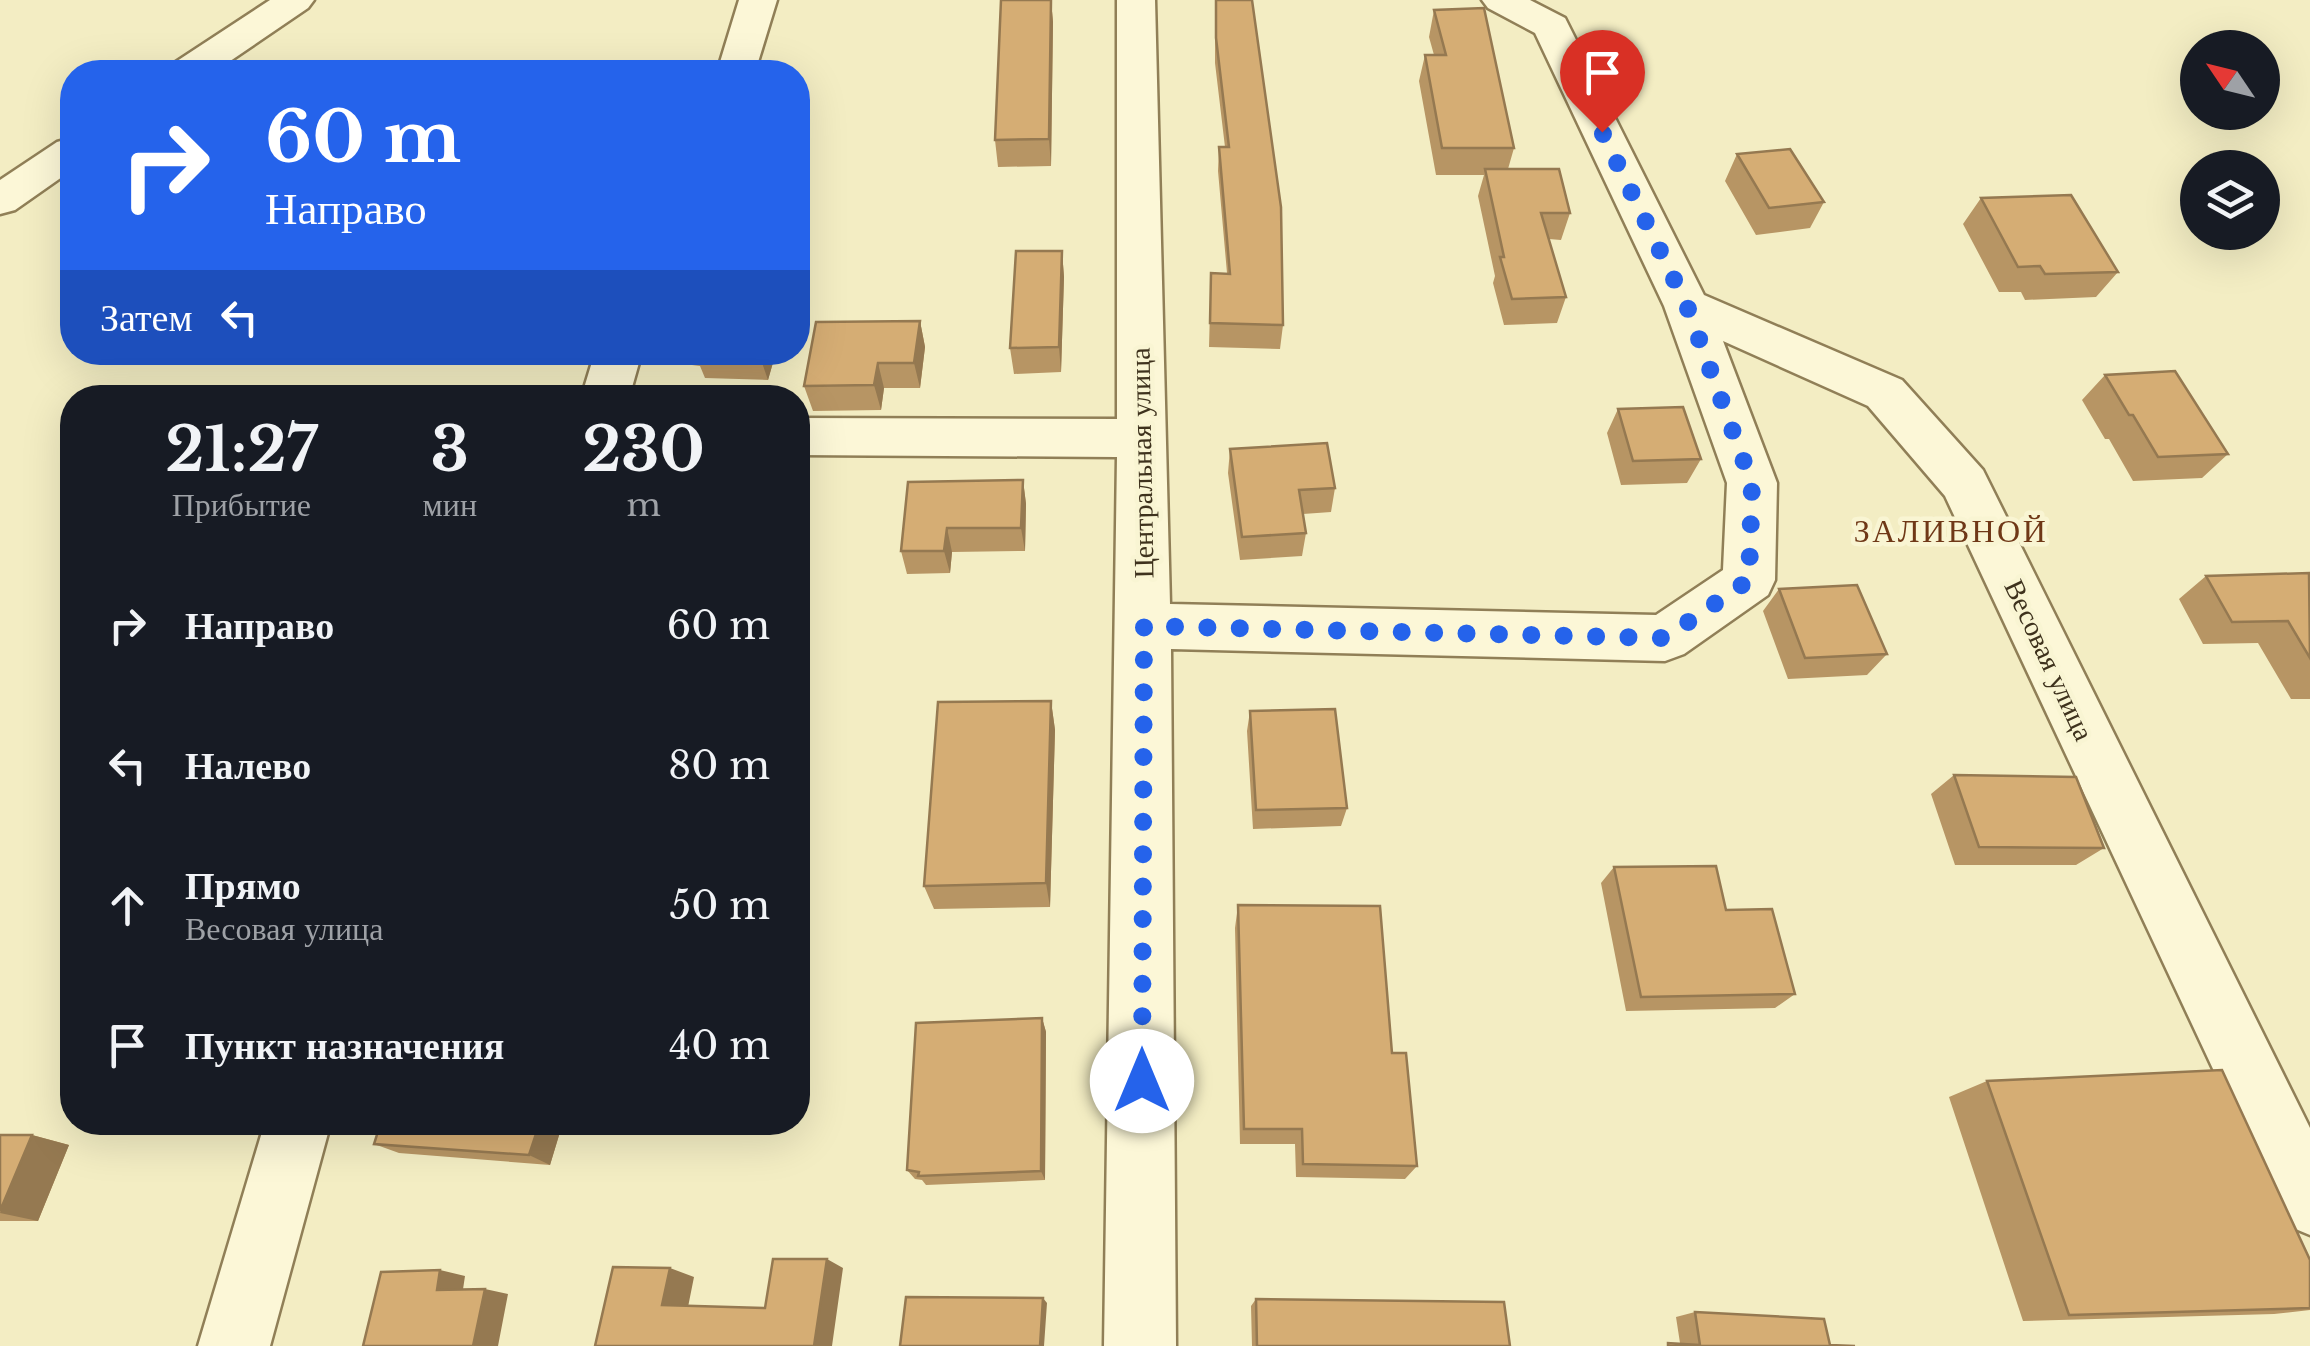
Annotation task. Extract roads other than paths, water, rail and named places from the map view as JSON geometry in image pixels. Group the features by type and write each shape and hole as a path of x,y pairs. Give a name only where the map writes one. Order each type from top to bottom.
{"street":[{"path":"206,60 296,0"},
{"path":"740,60 758,0"},
{"name":"Центральная улица","path":"1136,0 1144,626 1140,1346"},
{"path":"1144,626 1665,638 1749,580 1752,484 1687,306 1551,26 1501,0"},
{"path":"0,200 60,158"},
{"name":"Весовая улица","path":"1687,306 1885,393 1965,484 2310,1200"},
{"path":"810,436 1141,438"},
{"path":"234,1346 294,1135"}],"district":[{"name":"ЗАЛИВНОЙ","path":"1951,531"}]}
